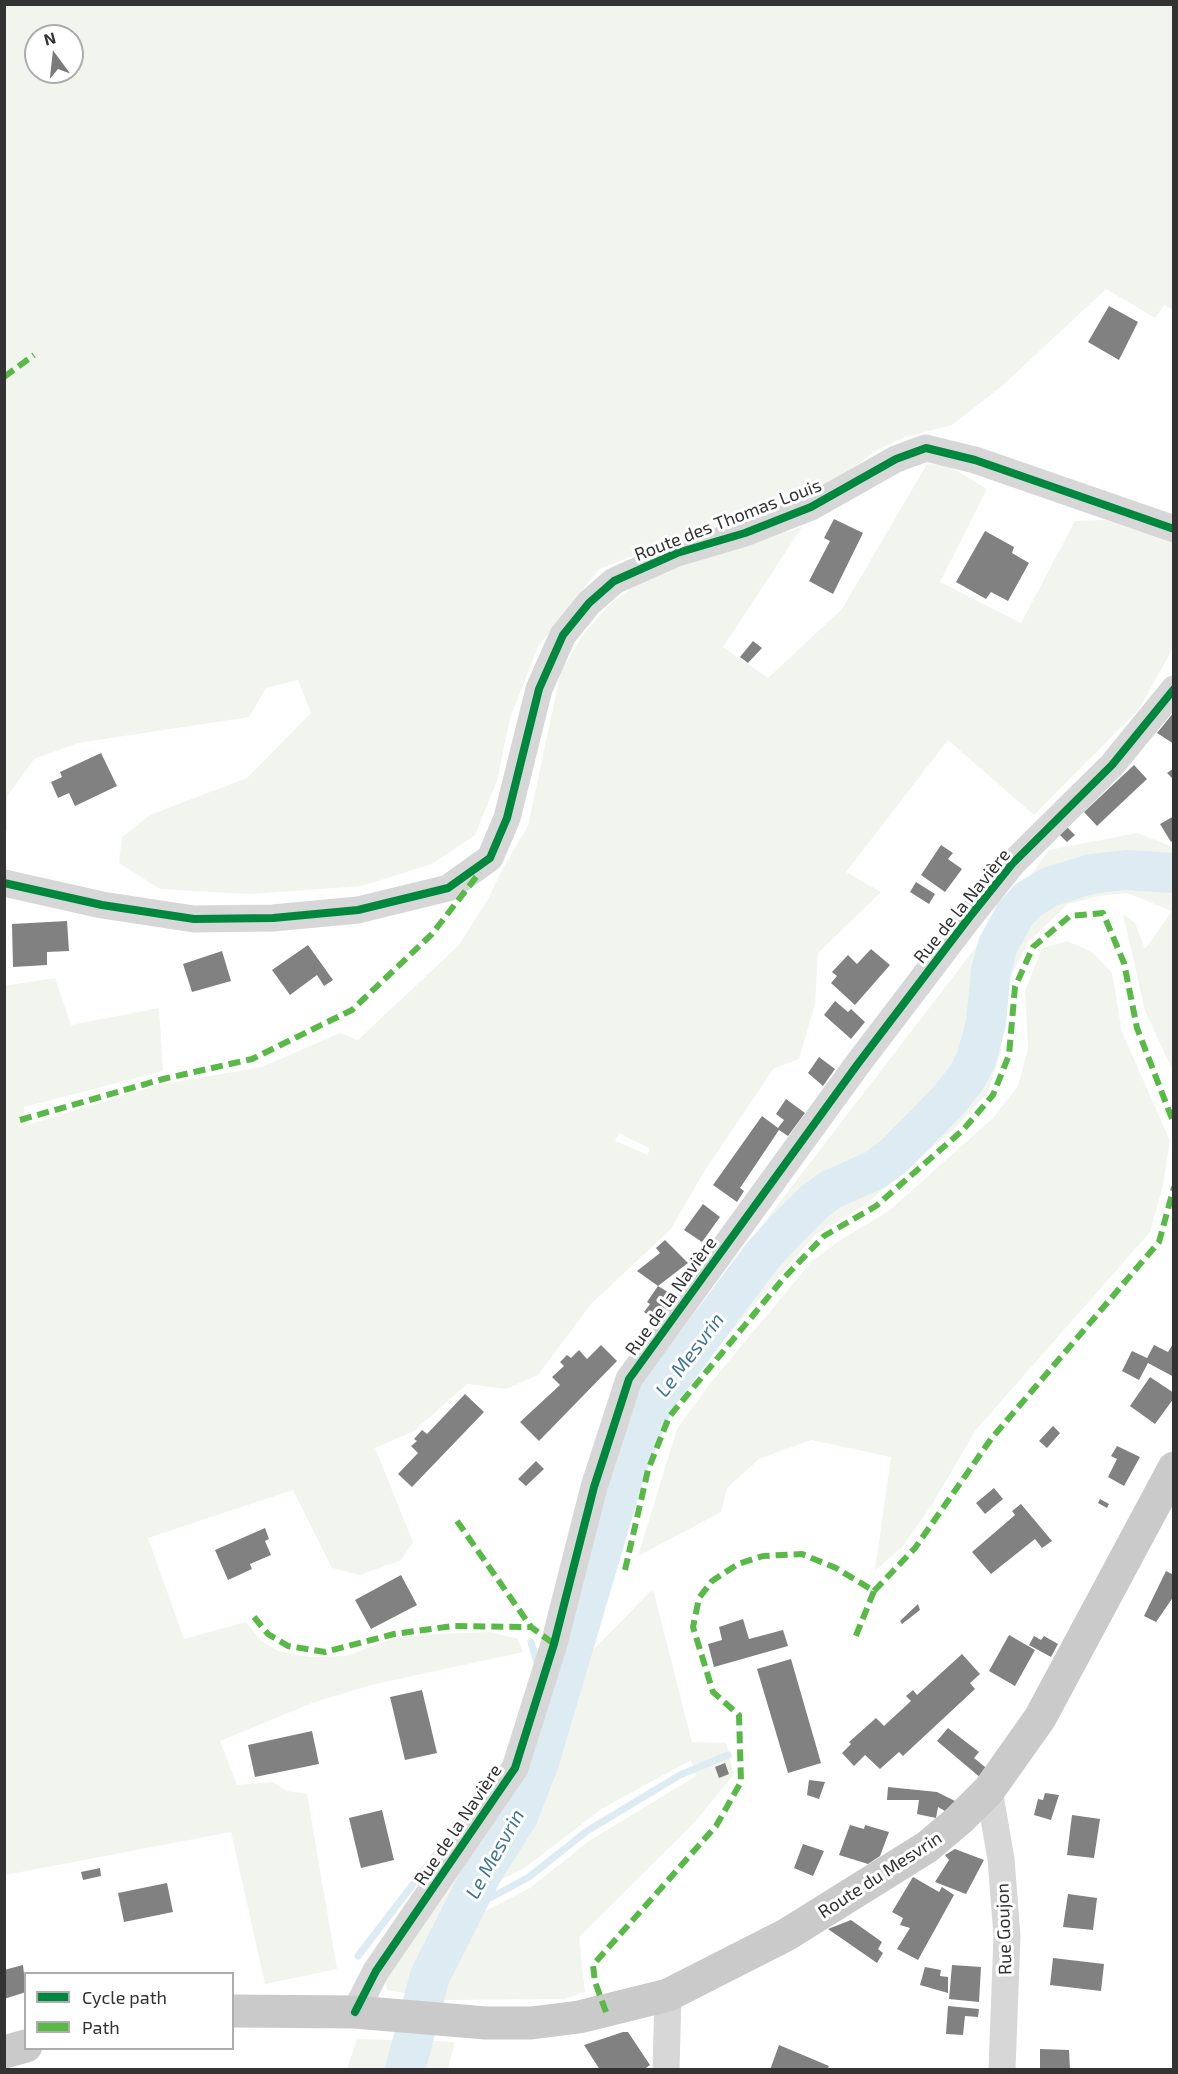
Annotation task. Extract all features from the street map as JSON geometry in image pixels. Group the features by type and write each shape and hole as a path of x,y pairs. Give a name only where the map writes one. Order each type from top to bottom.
{"main road":[{"name":"Route du Mesvrin","path":"234,2011 371,2013 531,2023 606,2012 668,1995 777,1940 884,1876 927,1847 989,1790 1040,1718 1173,1468"},
{"path":"4,2052 24,2047"}],"street":[{"name":"Route des Thomas Louis","path":"4,883 102,905 194,919 273,918 358,910 448,888 490,858 507,818 538,689 563,635 589,603 614,581 677,553 745,533 811,507 896,459 926,448 987,464 1173,529"},
{"name":"Rue de la Navière","path":"371,2013 376,1971 515,1768 554,1644 594,1487 629,1379 857,1065 1012,864 1112,765 1173,689"},
{"name":"Rue Goujon","path":"989,1790 1001,1859 1007,1936 1002,2070"},
{"path":"666,2070 668,1995"}],"shaded area":[{"path":"4,5 1173,5 1173,310 1164,305 1155,318 1106,289 1003,385 952,425 905,437 875,451 818,495 692,533 599,569 538,647 510,718 497,781 475,835 432,864 362,886 250,894 160,889 119,863 122,837 150,815 247,778 311,713 298,680 266,688 249,717 78,743 34,759 7,797 7,830 5,830"},
{"path":"927,464 947,465 987,489 940,582 1021,623 1075,521 1105,520 1173,543 1173,648 1139,709 1034,815 948,740 846,872 881,892 818,953 815,1004 799,1059 774,1068 702,1175 671,1229 591,1304 538,1375 506,1389 467,1384 414,1431 375,1448 413,1542 401,1560 360,1575 332,1568 293,1490 148,1538 184,1639 246,1622 261,1641 278,1651 309,1657 346,1656 394,1638 435,1634 490,1632 518,1639 523,1652 371,1685 312,1703 220,1741 237,1785 273,1782 286,1791 307,1794 337,1969 265,1984 231,1832 5,1875 4,986 55,978 71,1025 159,1008 163,1071 24,1107 24,1126 158,1085 262,1067 340,1033 358,1040 459,945 488,899 528,826 561,671 585,632 614,600 659,570 802,527 723,647 768,678 842,609","holes":["619,1133 649,1148 648,1155 615,1141"]},
{"path":"1137,833 1173,847 1173,857 1086,863 1027,880 1049,850"},
{"path":"1133,880 1173,885 1173,1071 1145,1011 1123,914 1135,923 1145,949 1172,911 1127,893 1099,896 1068,904 1028,942 1008,982 1001,1052 988,1092 957,1126 866,1204 815,1235 676,1395 678,1382 765,1269 831,1199 869,1184 895,1163 959,1097 978,1068 994,1016 1001,964 1037,905 1063,891"},
{"path":"1067,941 1092,952 1112,973 1122,1032 1170,1141 1163,1185 1150,1232 975,1431 933,1503 903,1546 875,1571 891,1457 811,1440 759,1459 727,1488 721,1512 638,1556 677,1429 708,1386 812,1261 839,1241 890,1210 993,1118 1018,1086 1028,1048 1025,991 1042,948"},
{"path":"980,942 981,965 972,1031 960,1071 911,1127 879,1158 855,1169 814,1194 742,1269 742,1251"},
{"path":"653,1589 692,1742 726,1743 734,1774 695,1822 579,1937 585,1992 564,1999 444,2000 437,1981 470,1919 530,1888 589,1841 696,1776 691,1760 603,1808 523,1869 481,1889 528,1838 559,1755 576,1682 593,1650"},
{"path":"516,1794 416,1976 410,1994 387,1990 384,1976"},
{"path":"357,2039 455,2042 448,2069 347,2069"}],"building":[{"path":"1109,306 1138,322 1119,360 1088,342"},
{"path":"834,519 863,533 833,594 809,581 830,541 824,538"},
{"path":"985,531 1014,547 1012,553 1029,563 1008,601 991,592 986,599 956,582"},
{"path":"753,641 762,648 748,663 740,657"},
{"path":"1174,712 1174,744 1157,733"},
{"path":"101,753 117,786 75,806 69,793 58,798 51,782 62,777 60,772"},
{"path":"1134,765 1147,779 1097,826 1084,812"},
{"path":"1174,768 1174,780 1167,773"},
{"path":"1174,816 1174,840 1171,842 1160,824"},
{"path":"1066,826 1075,835 1067,842 1058,833"},
{"path":"941,845 953,853 948,859 962,869 945,892 921,875"},
{"path":"916,882 935,894 929,904 910,892"},
{"path":"67,921 69,951 47,952 47,965 13,967 12,924"},
{"path":"308,945 333,980 324,986 317,975 290,995 272,970"},
{"path":"871,949 890,965 855,1005 831,983 837,976 832,972 848,955 857,964"},
{"path":"222,951 231,981 192,992 183,964"},
{"path":"835,1001 848,1012 851,1009 865,1022 851,1039 824,1015"},
{"path":"819,1057 835,1069 823,1086 808,1073"},
{"path":"786,1099 805,1113 788,1136 779,1130 740,1188 744,1191 737,1202 713,1185 762,1116 778,1128 784,1120 776,1114"},
{"path":"703,1204 720,1217 702,1242 684,1230"},
{"path":"665,1240 688,1263 658,1286 637,1271 660,1253 656,1248"},
{"path":"658,1286 676,1297 658,1322 644,1312 650,1304 647,1302"},
{"path":"1174,1342 1174,1377 1148,1363 1139,1380 1122,1371 1132,1351 1147,1358 1154,1345 1168,1352"},
{"path":"601,1345 617,1361 539,1441 520,1422 560,1385 552,1377 564,1366 560,1362 567,1355 571,1358 579,1350 587,1359"},
{"path":"1150,1377 1174,1393 1174,1398 1155,1424 1130,1406"},
{"path":"465,1394 484,1412 412,1487 398,1474 418,1453 411,1446 417,1441 414,1439 422,1430 427,1434"},
{"path":"1053,1426 1060,1433 1047,1448 1039,1441"},
{"path":"1117,1446 1140,1457 1124,1486 1108,1477 1117,1459 1111,1456"},
{"path":"536,1461 544,1469 526,1486 518,1479"},
{"path":"994,1488 1003,1499 985,1514 976,1503"},
{"path":"1100,1499 1109,1504 1107,1508 1098,1503"},
{"path":"1021,1504 1052,1541 1042,1548 1035,1539 991,1574 972,1552 1015,1515 1012,1511"},
{"path":"265,1528 269,1539 265,1541 271,1555 250,1564 252,1569 228,1580 215,1550"},
{"path":"1166,1571 1174,1575 1174,1596 1156,1622 1144,1616"},
{"path":"401,1575 417,1605 371,1629 355,1600"},
{"path":"918,1604 920,1610 902,1624 900,1621"},
{"path":"743,1619 749,1639 783,1630 788,1646 714,1667 708,1644 722,1640 719,1627"},
{"path":"1009,1635 1035,1650 1015,1686 989,1671"},
{"path":"1034,1636 1041,1640 1044,1636 1058,1644 1051,1657 1029,1645"},
{"path":"962,1654 980,1674 970,1683 975,1689 903,1756 899,1752 880,1769 865,1755 854,1766 842,1753 851,1744 849,1742 876,1718 884,1726 911,1701 906,1696 913,1690 917,1695"},
{"path":"791,1659 821,1763 788,1773 757,1669"},
{"path":"422,1690 437,1753 405,1760 390,1697"},
{"path":"948,1728 979,1752 974,1758 990,1771 982,1779 937,1741"},
{"path":"312,1731 319,1764 255,1777 248,1745"},
{"path":"725,1763 729,1774 719,1778 715,1767"},
{"path":"809,1780 825,1782 819,1799 807,1795"},
{"path":"888,1787 937,1792 957,1802 945,1811 938,1807 936,1818 917,1814 919,1800 887,1800"},
{"path":"1045,1793 1059,1795 1051,1820 1034,1815 1038,1799 1043,1800"},
{"path":"382,1810 394,1860 361,1868 349,1818"},
{"path":"1072,1815 1100,1819 1094,1858 1067,1855"},
{"path":"850,1825 864,1829 865,1825 889,1832 880,1856 868,1864 839,1855"},
{"path":"803,1844 824,1851 813,1876 794,1868"},
{"path":"955,1849 984,1860 966,1894 935,1882 949,1860 945,1855"},
{"path":"100,1868 101,1876 83,1880 81,1872"},
{"path":"913,1877 939,1892 942,1887 954,1895 918,1960 897,1949 910,1928 900,1925 903,1918 892,1912"},
{"path":"167,1883 173,1912 124,1922 118,1893"},
{"path":"1068,1894 1097,1898 1093,1930 1063,1927"},
{"path":"851,1920 882,1942 878,1949 883,1953 877,1963 828,1929"},
{"path":"1053,1958 1104,1964 1101,1991 1050,1985"},
{"path":"23,1965 24,1993 4,1999 4,1970"},
{"path":"952,1965 981,1967 979,2002 949,1999"},
{"path":"925,1967 941,1970 940,1976 948,1977 948,1993 920,1985"},
{"path":"948,2006 979,2009 978,2017 965,2016 963,2035 946,2034"},
{"path":"628,2032 650,2065 643,2070 600,2070 584,2045"},
{"path":"779,2045 829,2066 827,2070 770,2070"},
{"path":"1040,2049 1069,2050 1070,2070 1040,2070"}],"waterway":[{"name":"Le Mesvrin","path":"405,2070 430,1976 482,1873 518,1816 539,1762 627,1465 657,1396 762,1256 785,1231 814,1202 830,1190 875,1170 894,1156 948,1101 967,1077 976,1060 986,1023 991,971 998,945 1015,914 1028,900 1049,887 1091,874 1126,870 1174,873"},
{"path":"531,1642 537,1663"},
{"path":"462,1913 529,1877 587,1831 680,1775 728,1755"},
{"path":"358,1956 473,1806"}],"marked path":[{"path":"4,377 34,355"},
{"path":"20,1120 163,1079 252,1059 352,1010 432,934 480,872"},
{"path":"625,1570 648,1470 669,1417 783,1279 824,1236 876,1206 963,1130 993,1095 1009,1055 1015,987 1033,947 1070,916 1103,913 1124,963 1137,1028 1174,1124"},
{"path":"874,1591 915,1548 991,1439 1159,1242 1174,1187"},
{"path":"457,1521 531,1627 554,1644"},
{"path":"606,2012 595,1982 593,1965 716,1826 741,1782 739,1715 713,1692 693,1627 699,1598 712,1581 738,1564 763,1556 802,1554 836,1568 874,1591 855,1638"},
{"path":"254,1617 268,1634 288,1646 325,1652 394,1634 453,1626 531,1627"}],"cycle path":[{"path":"4,883 102,905 194,919 273,918 358,910 448,888 490,858 507,818 539,689 563,635 589,603 614,581 677,553 745,533 811,507 896,459 926,448 975,460 1174,529"},
{"path":"355,2012 376,1971 515,1768 554,1644 594,1487 629,1379 857,1065 968,919 1012,864 1112,765 1174,689"}]}
